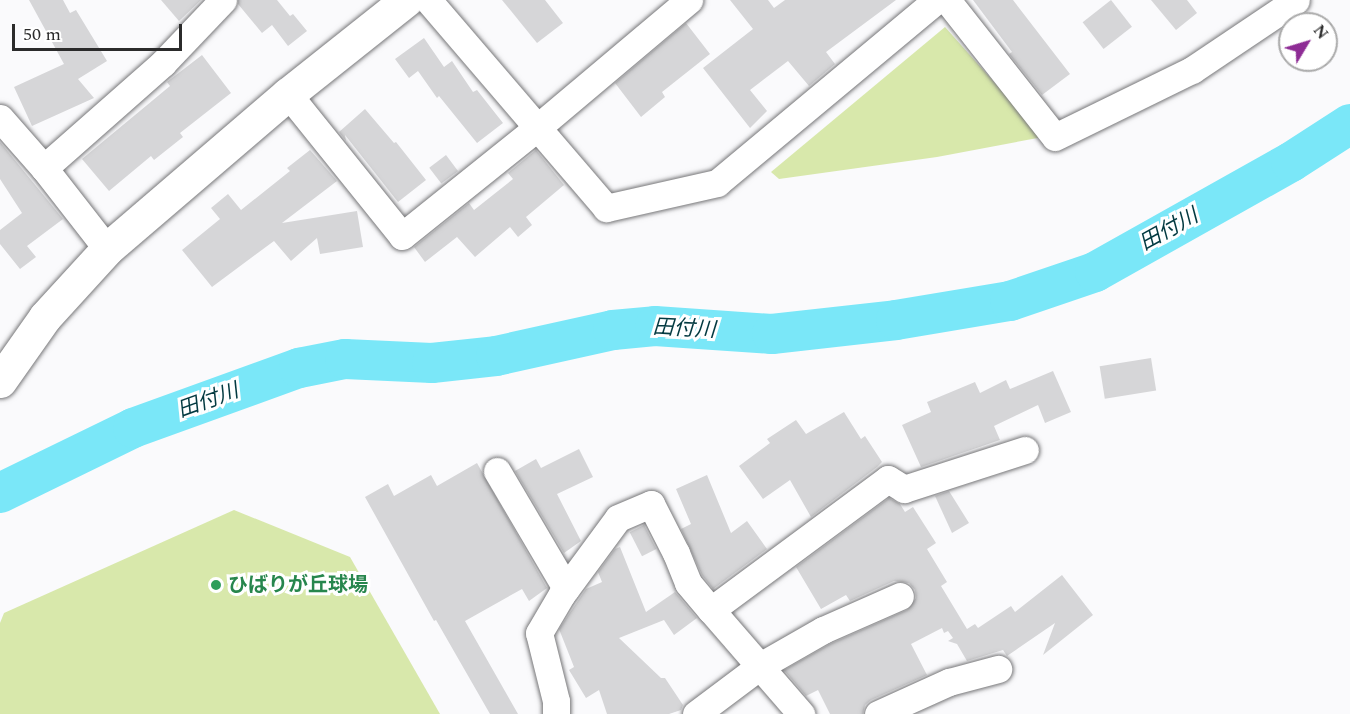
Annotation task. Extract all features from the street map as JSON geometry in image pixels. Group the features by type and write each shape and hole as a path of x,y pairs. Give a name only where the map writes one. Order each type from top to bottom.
{"street":[{"path":"44,168 163,63 223,0"},
{"path":"0,381 45,317 107,249 288,94 406,0"},
{"path":"428,0 606,208 717,183 937,0"},
{"path":"288,94 402,236 537,128 689,0"},
{"path":"947,0 1055,136 1192,70 1296,0"},
{"path":"2,123 44,168 107,249"},
{"path":"711,610 888,479 904,489 1025,450"},
{"path":"497,471 566,588"},
{"path":"556,714 556,701 538,633 566,588 618,518 651,504 676,553 688,583 801,714"},
{"path":"696,714 760,666 823,630 900,596"},
{"path":"878,714 949,682 998,669"}],"green space":[{"path":"945,27 1043,137 937,157 779,179 771,172"},
{"name":"ひばりが丘球場","path":"234,510 350,557 440,714 0,714 0,623 4,613"}],"building":[{"path":"29,0 63,0 70,13 76,10 107,61 78,79 94,98 32,126 14,87 64,64"},
{"path":"161,0 201,0 179,21"},
{"path":"238,0 277,0 307,31 288,46 272,25 262,33 238,4"},
{"path":"502,0 545,0 563,23 537,43"},
{"path":"730,0 768,0 774,8 785,0 896,0 826,52 835,64 809,86 788,61 750,90 767,111 750,128 703,68 753,29"},
{"path":"973,0 1013,0 1070,74 1042,95 1009,54 1012,52"},
{"path":"1111,0 1132,27 1104,49 1083,22"},
{"path":"1151,0 1187,0 1197,13 1176,30"},
{"path":"686,23 710,54 662,92 665,97 641,117 615,83"},
{"path":"424,38 444,67 452,61 473,92 477,90 503,123 477,143 439,96 437,98 418,71 409,78 395,59"},
{"path":"202,55 231,93 180,133 183,137 154,160 151,156 109,191 82,159 170,86 167,82"},
{"path":"365,109 394,143 396,142 426,180 398,202 345,135 346,141 339,132"},
{"path":"0,142 63,219 27,246 36,257 20,269 0,244 0,230 22,213 0,179"},
{"path":"310,150 337,181 282,223 357,211 363,247 320,254 317,238 291,261 274,241 212,287 182,250 220,219 211,208 228,194 241,210 290,171 287,168"},
{"path":"536,150 564,185 526,217 532,225 518,237 510,227 475,257 457,237 425,262 414,247 469,203 474,210 513,179 508,173"},
{"path":"446,155 458,171 441,184 429,168"},
{"path":"1151,358 1156,391 1105,399 1100,366"},
{"path":"1053,371 1071,412 1045,423 1038,405 994,426 1000,440 921,467 902,425 931,412 927,402 975,382 980,393 1006,380 1010,389"},
{"path":"844,412 861,439 865,436 882,462 811,517 790,480 763,499 739,466 770,443 767,439 796,420 806,434"},
{"path":"579,449 593,477 557,494 581,541 564,553 515,471 536,459 541,468"},
{"path":"477,463 547,588 529,601 522,589 465,621 518,714 490,714 436,620 434,621 365,497 388,484 394,496 431,475 437,486"},
{"path":"707,475 731,533 747,521 767,549 713,589 702,575 681,529 691,524 676,489"},
{"path":"949,491 969,523 952,533 935,496"},
{"path":"889,498 900,504 905,512 913,507 936,543 927,549 947,582 941,586 967,629 975,624 978,628 1011,606 1015,612 1062,575 1093,615 1043,655 1055,623 1007,656 1003,650 967,661 957,644 948,641 953,638 948,631 944,633 942,628 911,644 927,675 871,700 865,705 863,714 830,714 818,690 806,696 784,670 830,644 907,610 916,598 915,590 909,583 894,581 850,601 846,595 821,609 796,567"},
{"path":"644,525 656,549 642,556 630,532"},
{"path":"620,547 646,612 675,592 697,618 674,635 664,620 619,638 661,678 665,678 683,705 681,710 669,714 607,714 599,690 586,698 569,670 574,667 559,629 586,589 602,582 598,572 615,549"}],"waterway":[{"name":"田付川","path":"0,493 133,428 299,368 345,359 432,363 496,356 613,330 655,326 772,334 896,320 1010,301 1095,272 1291,162 1350,124"}],"place":[{"name":"ひばりが丘球場","path":"216,585"}]}
